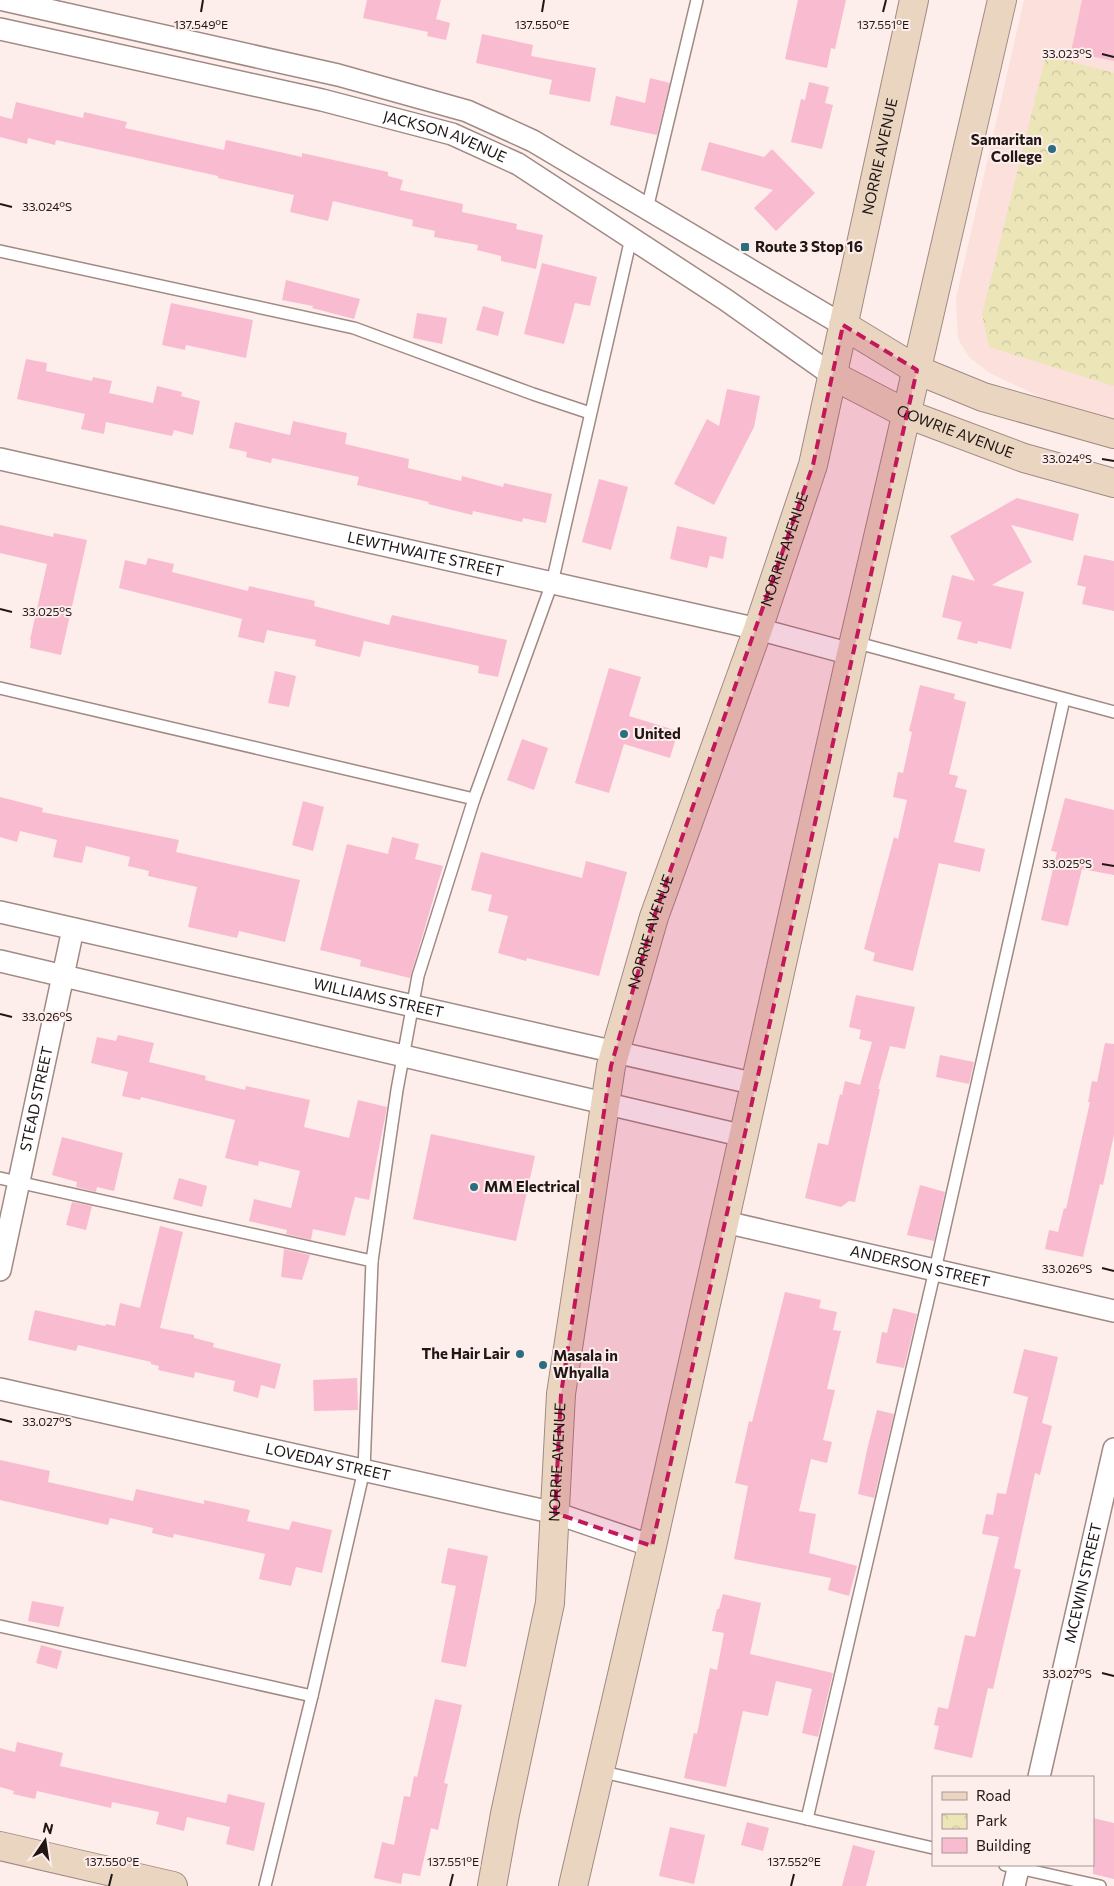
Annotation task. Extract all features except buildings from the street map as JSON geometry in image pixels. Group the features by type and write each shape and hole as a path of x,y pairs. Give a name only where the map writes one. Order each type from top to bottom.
{"main road":[{"name":"NORRIE AVENUE","path":"492,1886 505,1814 550,1603 561,1394 605,1102 615,1051 654,917 758,629 813,465 914,0"},
{"path":"573,1886 652,1546 852,648 1002,0"},
{"path":"843,325 917,370 982,397 1114,434"},
{"name":"GOWRIE AVENUE","path":"832,375 906,414 1024,458 1114,482"},
{"path":"0,1846 173,1886"}],"street":[{"name":"JACKSON AVENUE","path":"4,0 338,75 467,111 533,141 843,325"},
{"name":"JACKSON AVENUE","path":"0,29 322,100 452,134 518,164 726,300 832,375"},
{"name":"LEWTHWAITE STREET","path":"0,459 758,629 852,648"},
{"name":"WILLIAMS STREET","path":"0,912 756,1084"},
{"name":"STEAD STREET","path":"0,1270 10,1180 64,976 73,929"},
{"path":"0,961 744,1136"},
{"name":"ANDERSON STREET","path":"725,1222 1114,1311"},
{"name":"LOVEDAY STREET","path":"0,1389 555,1513 652,1546"},
{"name":"MCEWIN STREET","path":"1039,1776 1114,1449"}],"lane":[{"path":"647,209 697,0"},
{"path":"265,1886 312,1696 364,1470 372,1261 418,976 474,799 552,583 631,238"},
{"path":"0,251 354,328 532,394 590,413"},
{"path":"852,648 1064,698 1114,712"},
{"path":"0,688 474,799"},
{"path":"807,1819 936,1270 1064,698"},
{"path":"10,1180 372,1261"},
{"path":"0,1626 312,1696"},
{"path":"600,1771 932,1848"},
{"path":"1014,1871 1100,1886"}],"highlighted area":[{"path":"843,325 917,370 652,1546 555,1513 561,1394 611,1066 654,917 813,465"}],"shaded area":[{"name":"Samaritan College","path":"1024,0 1114,0 1114,421 1076,411 1044,399 988,372 969,357 958,339 956,298"}],"green space":[{"name":"Samaritan College","path":"1046,55 1114,73 1114,386 989,347 982,315"}],"place":[{"name":"Samaritan College","path":"1052,149"},
{"name":"Route 3 Stop 16","path":"745,247"},
{"name":"United","path":"624,734"},
{"name":"MM Electrical","path":"474,1187"},
{"name":"The Hair Lair","path":"520,1354"},
{"name":"Masala in Whyalla","path":"543,1365"}]}
